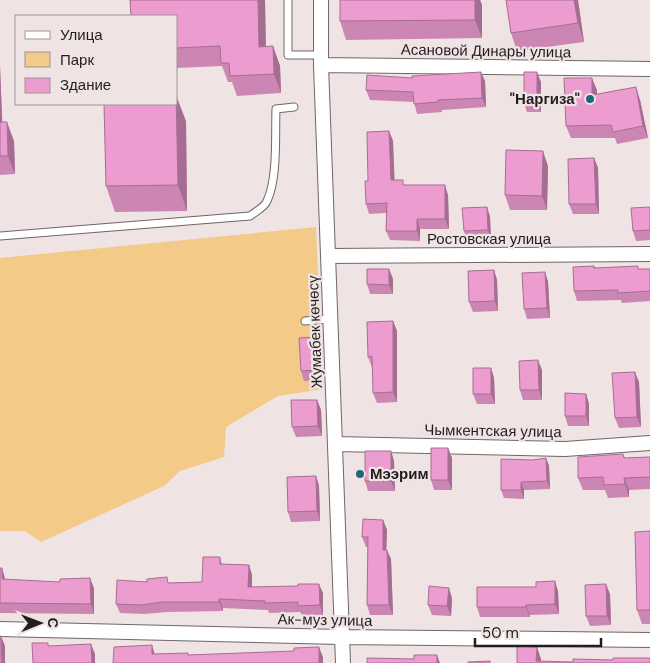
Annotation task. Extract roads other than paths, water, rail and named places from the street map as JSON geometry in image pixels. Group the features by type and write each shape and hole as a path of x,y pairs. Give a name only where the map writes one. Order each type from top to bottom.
{"street":[{"name":"Жумабек көчөсү","path":"321,0 321,60 343,663"},
{"name":"Асановой Динары улица","path":"321,60 650,69"},
{"name":"Ростовская улица","path":"328,256 650,254"},
{"name":"Чымкентская улица","path":"335,444 565,449 650,443"},
{"name":"Ак-муз улица","path":"0,629 342,637 650,640"}],"lane":[{"path":"288,0 288,55 321,60"},
{"path":"0,236 250,216 267,203 274,167 276,109 294,107"},
{"path":"305,321 330,319"}],"place":[{"name":"\"Наргиза\"","path":"590,99"},
{"name":"Мээрим","path":"360,474"}]}
